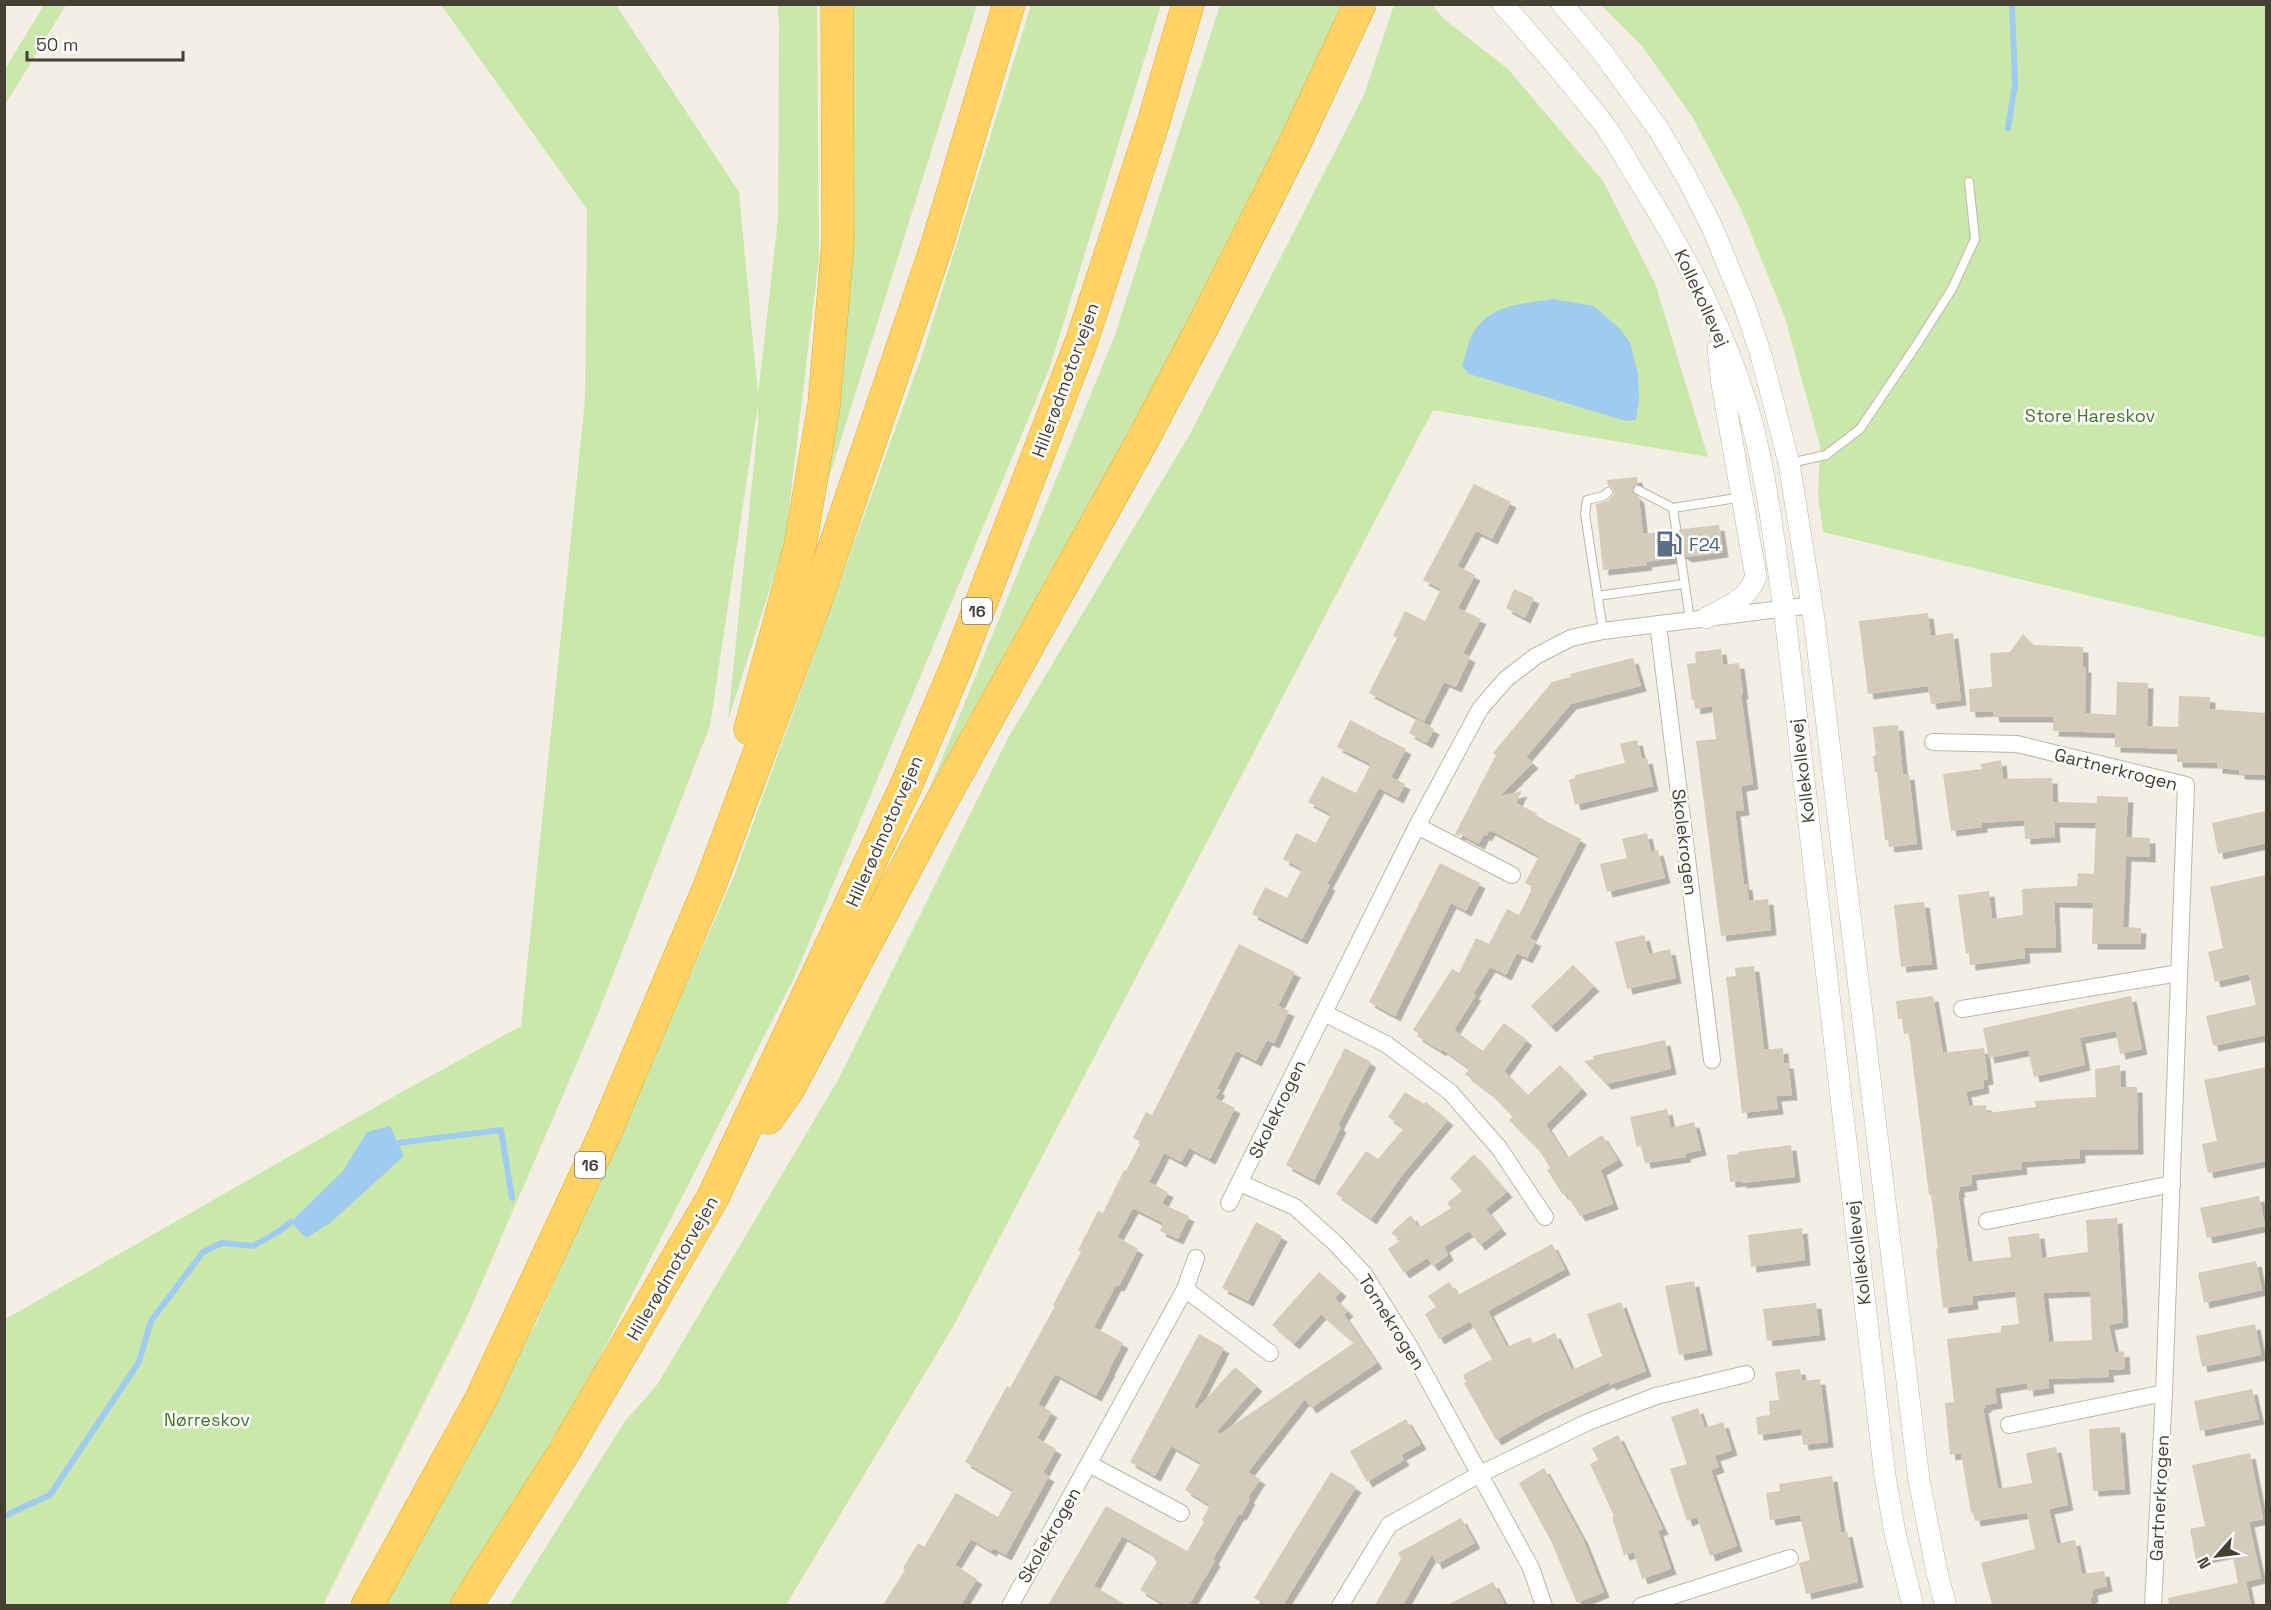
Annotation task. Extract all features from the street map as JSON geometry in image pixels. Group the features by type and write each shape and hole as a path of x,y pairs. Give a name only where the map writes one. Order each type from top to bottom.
{"highway":[{"path":"710,885 800,546 824,405 838,241 837,4"},
{"name":"16","path":"367,1605 480,1401 603,1138 710,885 844,521 937,245 1009,4"},
{"name":"Hillerødmotorvejen","path":"466,1605 564,1452 713,1197 875,854 958,663 1082,340 1152,127 1188,4"},
{"path":"713,1197 789,1088 940,804 1141,443 1205,322 1360,10"}],"street":[{"name":"Kollekollevej","path":"1503,4 1564,74 1606,128 1663,219 1714,316 1749,412 1765,484 1784,608 1885,1476 1895,1533 1913,1605"},
{"name":"Kollekollevej","path":"1562,4 1603,53 1659,130 1712,226 1745,307 1761,355 1789,463 1812,605 1918,1468 1937,1574 1946,1605"},
{"path":"1698,619 1739,600 1750,590 1756,577 1722,384 1714,316"},
{"name":"Skolekrogen","path":"1230,1203 1417,826 1480,709 1506,679 1545,651 1571,638 1603,631 1812,605"},
{"name":"Skolekrogen","path":"1658,624 1712,1060"},
{"name":"Gartnerkrogen","path":"1934,742 2017,744 2186,785 2164,1393 2151,1605"},
{"path":"1417,826 1512,875"},
{"path":"1962,1009 2179,972"},
{"path":"1324,1014 1386,1044 1450,1092 1499,1148 1545,1216"},
{"name":"Tornekrogen","path":"1240,1184 1295,1207 1335,1243 1364,1274 1410,1347 1478,1475 1531,1568 1544,1605"},
{"path":"1986,1221 2172,1184"},
{"name":"Skolekrogen","path":"1010,1605 1185,1289 1196,1258"},
{"path":"1185,1289 1270,1353"},
{"path":"1340,1605 1389,1525 1478,1475 1588,1422 1656,1396 1746,1374"},
{"path":"2009,1425 2164,1393"},
{"path":"1089,1464 1181,1513"},
{"path":"1641,1605 1790,1558"}],"lane":[{"path":"1789,463 1826,455 1860,429 1917,344 1952,289 1975,239 1969,182"},
{"path":"1638,490 1673,508 1743,497"},
{"path":"1603,631 1585,514 1587,500 1604,496 1608,492"},
{"path":"1673,508 1676,528"},
{"path":"1681,559 1684,584 1698,619"},
{"path":"1597,596 1684,584"}],"green space":[{"path":"44,5 66,5 5,105 5,69"},
{"name":"Nørreskov","path":"441,5 616,5 739,192 758,395 778,220 779,22 777,5 817,5 819,258 785,542 728,720 758,424 758,405 710,726 595,1021 467,1317 323,1605 5,1605 4,1320 521,1026 585,400 587,209"},
{"path":"848,5 977,5 826,487"},
{"path":"1031,5 1161,5 1050,367 794,978 573,1410 453,1605 384,1606 536,1323 734,876 923,352"},
{"path":"1220,5 1345,5 1205,322 927,795 1115,335"},
{"path":"1394,5 1432,5 1444,19 1508,69 1603,181 1655,283 1708,457 1433,410 954,1325 786,1605 509,1606 625,1421 657,1385 838,1080 1008,738 1190,434 1364,95"},
{"name":"Store Hareskov","path":"1601,5 2266,5 2266,638 1823,532 1818,496 1820,446 1785,318 1741,209 1693,118 1642,46"}],"water":[{"path":"1552,299 1594,306 1620,329 1630,342 1638,374 1639,399 1636,420 1626,421 1469,374 1462,366 1473,334 1482,321 1500,310"},
{"path":"390,1126 404,1156 329,1224 306,1238 291,1222 343,1171 367,1132"}],"building":[{"path":"1637,477 1638,484 1633,487 1632,491 1639,498 1643,534 1670,531 1676,534 1682,529 1719,525 1723,552 1687,557 1680,553 1675,558 1646,562 1647,565 1603,570 1596,504 1608,501 1614,494 1607,480"},
{"path":"1474,484 1511,502 1492,539 1476,531 1457,566 1475,575 1458,608 1481,619 1463,653 1470,657 1456,687 1444,682 1424,721 1369,693 1397,638 1393,636 1405,611 1425,621 1441,589 1423,580"},
{"path":"1514,589 1534,598 1525,618 1506,608"},
{"path":"1928,613 1931,636 1953,633 1961,700 1931,704 1928,686 1868,694 1859,621"},
{"path":"2023,634 2033,645 2083,647 2083,667 2086,667 2085,713 2116,715 2117,682 2148,683 2147,726 2178,727 2179,696 2210,697 2210,709 2266,713 2266,775 2239,774 2239,770 2217,768 2217,763 2177,762 2177,749 2115,747 2115,733 2053,731 2053,717 1994,717 1993,711 1970,712 1969,689 1992,687 1990,653 2010,652"},
{"path":"1721,649 1723,665 1739,663 1753,784 1741,786 1744,810 1735,811 1744,885 1747,884 1749,901 1768,899 1771,930 1721,936 1696,741 1716,739 1712,706 1695,709 1687,664 1696,663 1695,652"},
{"path":"1633,658 1641,686 1571,704 1526,757 1533,763 1500,796 1522,791 1516,803 1581,839 1530,938 1536,941 1527,958 1517,953 1506,975 1490,967 1454,1030 1483,1051 1504,1023 1527,1040 1504,1071 1528,1095 1560,1065 1582,1089 1546,1125 1567,1158 1602,1135 1618,1160 1601,1170 1613,1204 1580,1216 1566,1193 1563,1195 1547,1170 1550,1168 1540,1151 1509,1120 1513,1117 1490,1093 1465,1074 1470,1069 1442,1049 1441,1051 1417,1036 1418,1033 1413,1030 1452,969 1459,973 1476,938 1489,944 1507,909 1519,915 1533,887 1525,883 1539,856 1490,830 1486,836 1484,834 1479,844 1460,834 1459,836 1455,834 1496,755 1493,753 1552,682 1571,677 1570,674"},
{"path":"1416,719 1434,729 1427,743 1409,733"},
{"path":"1350,720 1406,749 1391,777 1405,784 1398,798 1379,788 1327,884 1330,885 1302,939 1252,914 1265,887 1287,898 1302,869 1283,859 1296,833 1316,843 1331,814 1308,802 1322,776 1356,793 1371,764 1337,747"},
{"path":"1898,725 1903,775 1909,774 1917,844 1889,847 1888,840 1885,840 1877,772 1875,772 1873,727"},
{"path":"1637,740 1642,759 1647,758 1653,786 1575,805 1569,780 1575,778 1575,775 1625,763 1620,744"},
{"path":"2001,760 2003,779 2052,778 2053,802 2097,803 2097,796 2128,797 2126,837 2150,838 2150,857 2126,856 2123,927 2141,928 2140,944 2092,944 2093,903 2054,902 2056,947 2024,948 2025,958 1970,965 1969,953 1966,954 1958,895 1989,891 1992,919 2023,915 2022,889 2077,886 2078,873 2094,874 2096,823 2054,822 2055,837 2025,839 2024,820 1982,823 1982,827 1951,831 1943,774 1982,769 1981,764"},
{"path":"2266,811 2266,843 2218,854 2212,823"},
{"path":"1647,833 1651,852 1658,850 1665,878 1607,892 1600,864 1627,858 1622,839"},
{"path":"1440,863 1480,883 1466,911 1451,903 1395,1016 1369,1002"},
{"path":"2266,875 2266,1035 2213,1046 2206,1016 2256,1005 2249,974 2215,982 2208,952 2223,948 2210,887"},
{"path":"1924,902 1932,964 1901,967 1894,905"},
{"path":"1644,935 1649,954 1670,949 1676,978 1627,989 1615,942"},
{"path":"1239,944 1295,972 1278,1006 1289,1011 1274,1043 1267,1040 1256,1061 1236,1051 1217,1089 1220,1090 1215,1098 1235,1108 1210,1159 1189,1148 1181,1162 1164,1153 1149,1182 1168,1192 1162,1204 1189,1216 1178,1239 1160,1231 1163,1223 1133,1208 1117,1237 1138,1249 1094,1327 1123,1343 1096,1396 1055,1374 1038,1404 1052,1412 1037,1438 1056,1449 1043,1473 1049,1476 1006,1555 993,1548 991,1551 971,1539 955,1565 977,1579 961,1605 883,1605 905,1570 903,1568 918,1543 924,1547 956,1493 998,1517 1013,1490 965,1462 1007,1386 1010,1388 1055,1306 1053,1305 1081,1252 1078,1250 1098,1211 1103,1213 1141,1142 1133,1138 1146,1112 1152,1115"},
{"path":"1573,965 1594,986 1551,1027 1531,1006"},
{"path":"1754,966 1764,1050 1783,1048 1784,1063 1788,1063 1792,1095 1776,1096 1778,1109 1742,1113 1726,977 1736,976 1735,968"},
{"path":"1933,996 1943,1053 1984,1048 1988,1079 1983,1080 1984,1088 1966,1092 1969,1106 1986,1105 1987,1113 2036,1107 2035,1101 2096,1097 2095,1069 2120,1065 2121,1087 2137,1087 2138,1149 2080,1150 2080,1158 2021,1162 2022,1169 1971,1175 1972,1185 1959,1187 1960,1192 1958,1192 1968,1262 2011,1257 2008,1237 2039,1233 2042,1258 2088,1252 2086,1220 2117,1218 2123,1322 2109,1325 2115,1353 2124,1351 2125,1369 2108,1370 2109,1377 2048,1379 2049,1388 2028,1391 2027,1383 1995,1388 1997,1403 1986,1405 1983,1408 1998,1489 2032,1483 2026,1453 2056,1447 2068,1505 2049,1509 2057,1544 2075,1540 2082,1574 2104,1571 2107,1586 2092,1590 2093,1597 2090,1598 2092,1605 1992,1605 1981,1563 2035,1549 2027,1513 1975,1521 1973,1512 1971,1513 1961,1453 1950,1455 1945,1403 1954,1402 1947,1339 2001,1332 2001,1326 2019,1324 2015,1291 1972,1296 1973,1304 1943,1308 1936,1249 1938,1248 1931,1195 1929,1195 1909,1033 1904,1034 1902,1019 1898,1019 1896,1001","holes":["2090,1291 2092,1340 2049,1342 2043,1293"]},
{"path":"2131,996 2142,1049 2120,1054 2116,1031 2080,1038 2085,1065 2034,1077 2028,1050 1989,1058 1983,1028"},
{"path":"1665,1040 1671,1069 1606,1084 1584,1061 1594,1059 1593,1056"},
{"path":"1345,1048 1371,1062 1338,1125 1341,1127 1314,1180 1286,1165"},
{"path":"2266,1067 2266,1161 2208,1173 2202,1144 2217,1141 2204,1080"},
{"path":"1405,1092 1424,1104 1426,1102 1448,1120 1403,1174 1371,1219 1336,1194 1366,1151 1378,1159 1404,1128 1388,1117"},
{"path":"1667,1109 1671,1128 1694,1122 1701,1150 1685,1154 1686,1157 1645,1163 1641,1145 1637,1147 1630,1117"},
{"path":"1791,1145 1795,1177 1741,1183 1741,1181 1730,1182 1727,1155"},
{"path":"1474,1154 1507,1192 1486,1209 1501,1229 1480,1245 1469,1231 1444,1247 1448,1255 1433,1266 1427,1258 1404,1273 1388,1249 1401,1240 1391,1233 1411,1215 1419,1228 1451,1208 1447,1203 1462,1191 1450,1178"},
{"path":"2259,1196 2265,1226 2207,1238 2200,1208"},
{"path":"1256,1222 1282,1236 1248,1301 1222,1288"},
{"path":"1802,1228 1805,1260 1751,1267 1748,1235"},
{"path":"1552,1244 1565,1269 1488,1311 1507,1347 1530,1337 1533,1343 1555,1333 1572,1370 1602,1356 1587,1314 1621,1302 1646,1371 1610,1385 1609,1382 1542,1414 1496,1440 1464,1383 1466,1382 1463,1375 1492,1359 1470,1321 1439,1339 1425,1314 1436,1307 1428,1296 1449,1282 1458,1295"},
{"path":"2256,1261 2262,1290 2204,1303 2198,1273"},
{"path":"1319,1272 1341,1291 1335,1298 1348,1311 1344,1315 1377,1363 1311,1408 1305,1399 1248,1472 1260,1479 1189,1605 1166,1605 1140,1590 1158,1560 1149,1554 1150,1552 1122,1536 1094,1586 1126,1605 1048,1605 1106,1506 1187,1551 1204,1522 1202,1520 1210,1505 1185,1490 1201,1463 1171,1446 1155,1476 1130,1462 1199,1334 1224,1348 1194,1407 1197,1409 1235,1367 1257,1386 1217,1431 1220,1434 1354,1343 1321,1314 1294,1344 1272,1325"},
{"path":"1694,1281 1707,1350 1679,1355 1665,1286"},
{"path":"1816,1303 1820,1335 1767,1341 1763,1309"},
{"path":"2255,1324 2261,1355 2202,1367 2196,1336"},
{"path":"1800,1369 1802,1381 1820,1379 1828,1442 1803,1445 1801,1429 1758,1435 1756,1417 1770,1415 1769,1401 1779,1400 1775,1372"},
{"path":"2252,1389 2259,1419 2200,1431 2194,1401"},
{"path":"1698,1408 1705,1428 1723,1422 1732,1450 1715,1456 1719,1467 1711,1470 1737,1546 1710,1556 1697,1517 1687,1521 1670,1469 1687,1464 1671,1417"},
{"path":"1406,1419 1421,1444 1401,1455 1404,1460 1367,1482 1350,1451"},
{"path":"2120,1427 2125,1489 2093,1491 2089,1429"},
{"path":"1618,1435 1663,1529 1658,1531 1671,1569 1642,1579 1634,1552 1624,1555 1612,1517 1614,1516 1590,1464 1598,1460 1592,1448"},
{"path":"2250,1453 2263,1519 2249,1522 2261,1578 2241,1583 2246,1582 2251,1605 2169,1605 2168,1598 2238,1583 2232,1552 2196,1560 2190,1529 2205,1526 2192,1465"},
{"path":"1544,1468 1583,1539 1604,1592 1577,1603 1551,1541 1519,1483"},
{"path":"1331,1472 1356,1487 1283,1605 1267,1605 1254,1598"},
{"path":"1832,1476 1841,1533 1847,1531 1858,1582 1806,1594 1799,1563 1810,1560 1800,1515 1770,1520 1766,1493 1780,1491 1779,1484"},
{"path":"1461,1518 1475,1543 1437,1564 1432,1554 1403,1605 1375,1605 1401,1559 1398,1553"},
{"path":"1493,1582 1505,1605 1447,1605"}],"waterway":[{"path":"2008,128 2015,84 2012,4"},
{"path":"398,1143 501,1130 512,1198"},
{"path":"4,1516 50,1495 139,1362 151,1321 203,1252 222,1243 253,1246 291,1222"}],"place":[{"name":"F24","path":"1669,544"}]}
